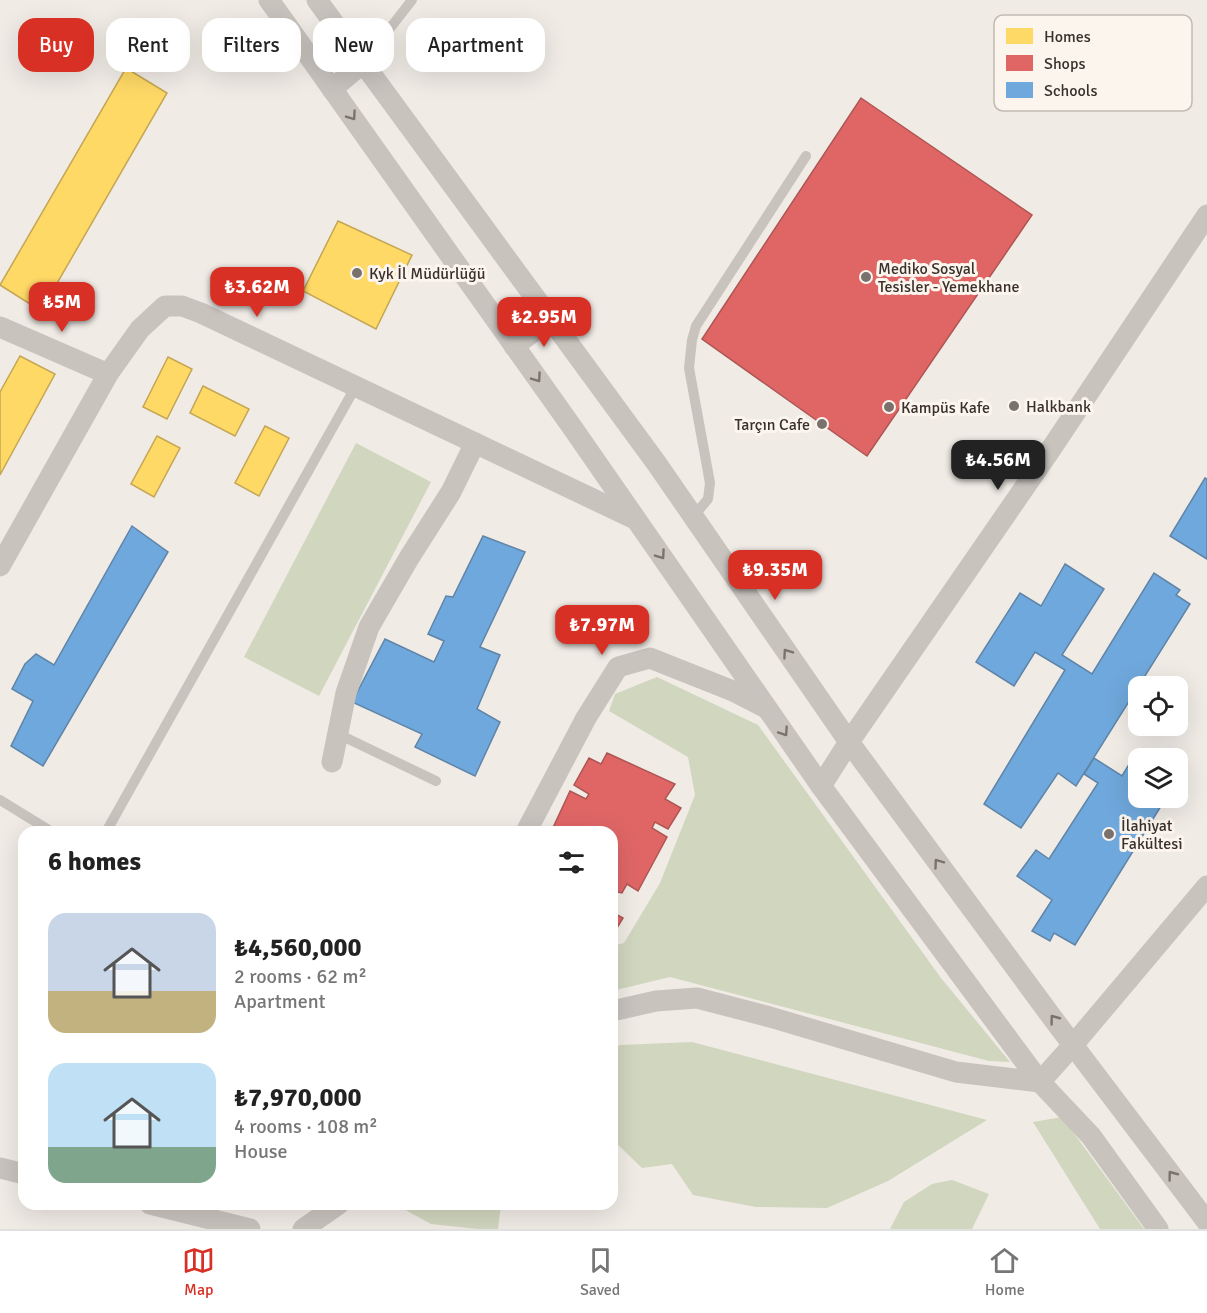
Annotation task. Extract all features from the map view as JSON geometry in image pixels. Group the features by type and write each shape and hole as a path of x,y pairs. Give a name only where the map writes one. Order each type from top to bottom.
{"street":[{"path":"269,0 636,519 821,786 1040,1082 1091,1136 1158,1229"},
{"path":"317,0 330,18"},
{"path":"332,89 352,72"},
{"path":"370,72 693,517 849,742 1207,1222"},
{"path":"821,786 1207,215"},
{"path":"0,566 108,374 140,329 165,306 182,306 201,313 636,519"},
{"path":"514,346 551,320"},
{"path":"0,327 108,374"},
{"path":"332,762 346,693 369,627 451,492 475,443"},
{"path":"529,826 586,718 618,667 650,658 733,692 769,710"},
{"path":"1040,1082 1207,886"},
{"path":"618,1010 656,1001 697,998 956,1072 1040,1082"},
{"path":"0,1168 18,1172"},
{"path":"174,1210 250,1229"},
{"path":"303,1229 329,1210"}],"lane":[{"path":"394,23 412,0"},
{"path":"693,517 708,499 710,483 689,368 696,326 806,156"},
{"path":"109,826 356,386"},
{"path":"338,734 436,781"},
{"path":"0,800 42,826"}],"green space":[{"path":"356,443 431,482 319,696 244,657"},
{"path":"657,677 758,725 941,978 1010,1062 989,1061 670,977 618,990 618,944 624,943 660,883 695,795 688,757 609,711 615,694"},
{"path":"692,1042 987,1120 888,1181 827,1208 756,1207 693,1195 672,1164 642,1168 618,1145 618,1046"},
{"path":"1062,1117 1144,1229 1100,1229 1033,1122"},
{"path":"952,1180 989,1194 972,1229 890,1229 904,1202 932,1184"},
{"path":"405,1210 500,1210 498,1229 431,1224"}],"building: Homes":[{"path":"124,72 133,72 167,93 41,311 0,285"},
{"name":"Kyk İl Müdürlüğü","path":"338,221 412,255 376,329 303,291"},
{"path":"20,356 55,374 0,475 0,392"},
{"path":"168,357 192,369 167,419 143,407"},
{"path":"203,386 249,409 235,436 190,413"},
{"path":"265,426 289,438 259,496 235,483"},
{"path":"157,436 180,448 154,497 131,484"}],"building: Shops":[{"name":"Mediko Sosyal Tesisler - Yemekhane","path":"861,98 1032,215 867,456 702,339"},
{"path":"607,753 675,784 665,799 681,808 668,829 655,822 652,828 667,837 638,891 627,884 622,893 618,892 618,826 554,826 570,791 586,799 589,794 574,785 589,758 601,764"},
{"path":"618,915 623,918 618,926"}],"building: Schools":[{"path":"1205,478 1207,479 1207,559 1170,536"},
{"path":"132,526 168,552 43,766 11,746 33,701 12,689 25,664 36,654 54,665"},
{"path":"483,536 525,552 480,647 500,655 477,709 500,722 475,776 415,747 422,734 352,702 385,639 434,662 444,641 428,634 446,596 453,597"},
{"path":"1065,564 1104,589 1062,655 1092,674 1154,573 1180,590 1176,595 1190,604 1145,676 1128,676 1128,703 1076,786 1058,773 1021,828 984,804 1065,670 1035,652 1014,686 976,662 1020,593 1041,606"},
{"path":"1094,758 1122,776 1128,766 1128,808 1160,808 1075,945 1054,933 1050,941 1032,931 1052,900 1017,876 1036,850 1049,859 1098,783 1084,774"}],"place":[{"name":"Kyk İl Müdürlüğü","path":"357,273"},
{"name":"Mediko Sosyal Tesisler - Yemekhane","path":"866,277"},
{"name":"Halkbank","path":"1014,406"},
{"name":"Kampüs Kafe","path":"889,407"},
{"name":"Tarçın Cafe","path":"822,424"},
{"name":"İlahiyat Fakültesi","path":"1109,834"}]}
